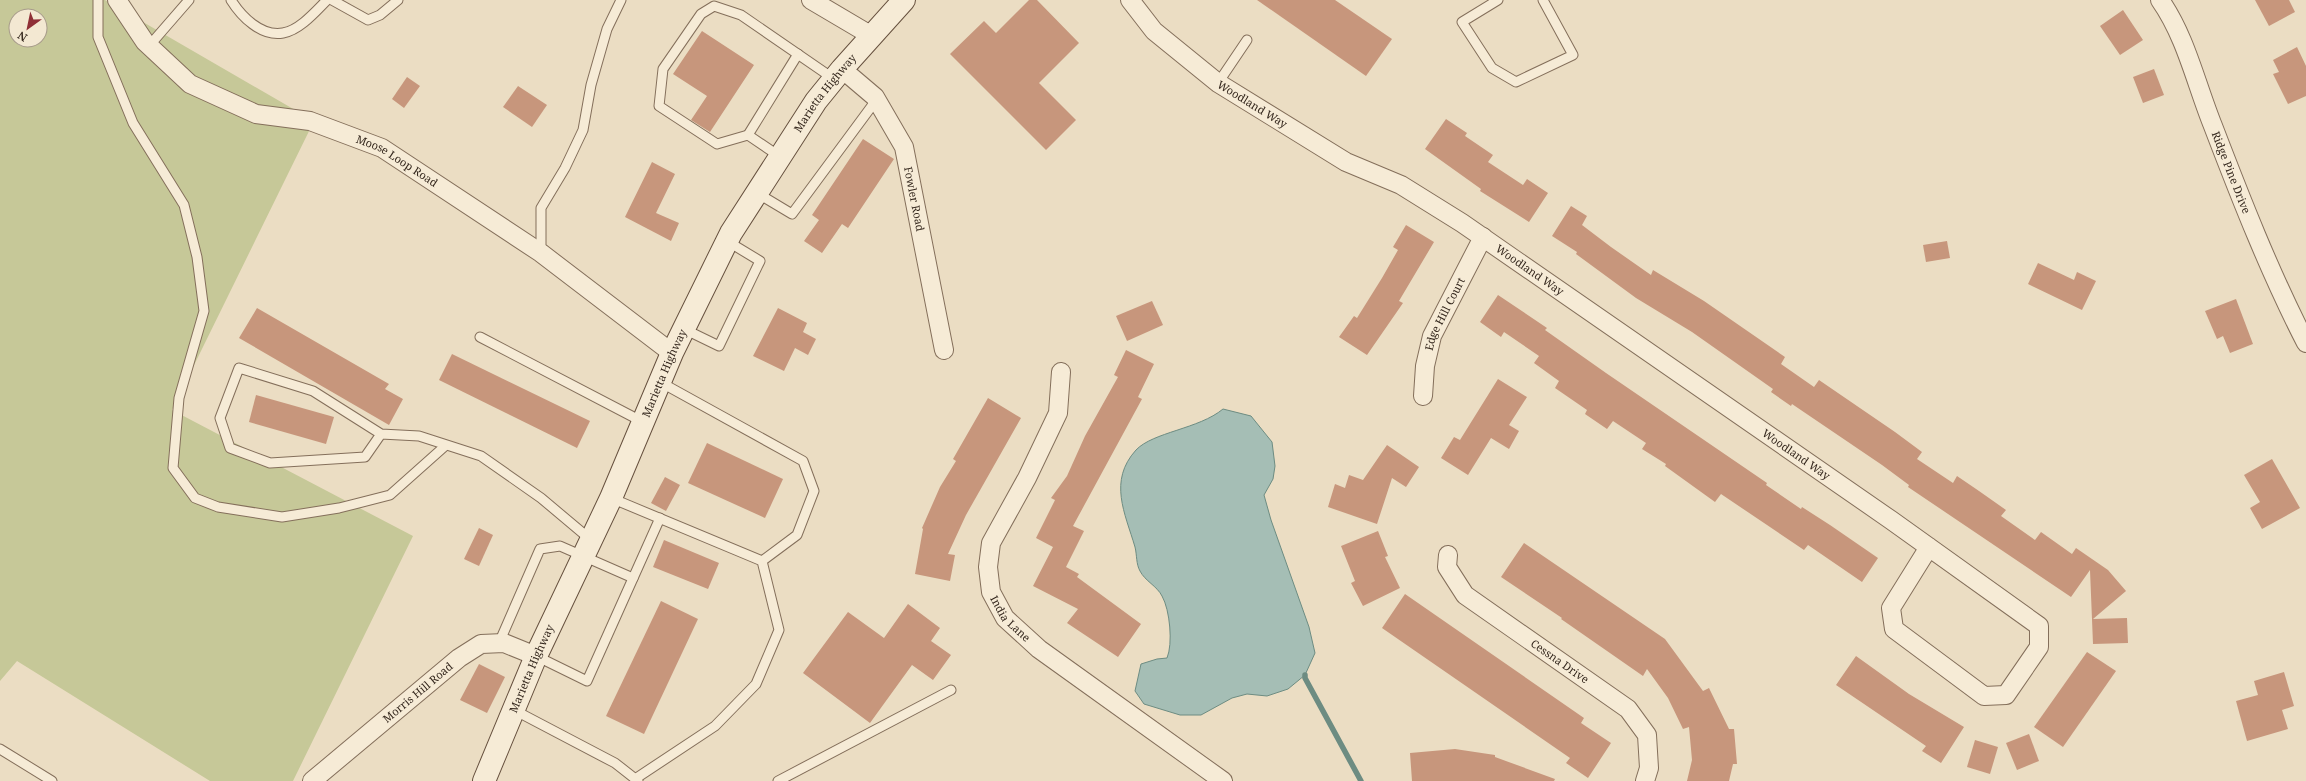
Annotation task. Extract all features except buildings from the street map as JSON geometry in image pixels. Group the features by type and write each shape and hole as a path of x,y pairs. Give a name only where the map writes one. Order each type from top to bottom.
{"main road":[{"name":"Marietta Highway","path":"484,781 536,656 611,498 672,353 727,241 816,101 904,0"}],"street":[{"name":"Moose Loop Road","path":"117,0 149,46 190,84 256,114 310,121 382,148 541,253 672,353"},
{"path":"811,0 872,36"},
{"name":"Woodland Way","path":"1130,0 1154,31 1218,83 1346,162 1401,185 1483,237 1929,547 2039,626 2039,648 2006,695 1984,696 1894,629 1891,608 1929,547"},
{"name":"Ridge Pine Drive","path":"2160,0 2170,14 2199,84 2212,124 2279,290 2306,343"},
{"name":"Fowler Road","path":"838,74 877,99 904,147 944,350"},
{"name":"Edge Hill Court","path":"1423,396 1425,366 1432,336 1483,237"},
{"name":"India Lane","path":"1061,372 1058,413 1027,478 991,543 988,567 991,592 1005,618 1038,649 1223,781"},
{"name":"Cessna Drive","path":"1448,555 1447,567 1465,595 1628,709 1647,735 1649,768 1645,781"},
{"name":"Morris Hill Road","path":"312,781 459,658 481,644 504,643 536,656"}],"lane":[{"path":"98,0 98,37 133,123 184,205 197,256 204,311 179,398 173,468 195,498 218,507 282,517 339,508 390,495 445,446"},
{"path":"149,46 188,0"},
{"path":"231,0 239,13 252,24 270,32 283,33 311,16 327,0"},
{"path":"332,0 368,20 380,15 398,0"},
{"path":"541,253 541,208 565,168 583,130 591,85 607,29 621,0"},
{"path":"1498,0 1462,22 1492,68 1516,82 1573,55 1543,0"},
{"path":"798,54 748,135 717,144 659,106 663,69 701,14 714,6 741,15 798,54 838,74"},
{"path":"1218,83 1247,40"},
{"path":"757,193 792,214 877,99"},
{"path":"748,135 780,156"},
{"path":"684,329 719,346 760,261 727,241"},
{"path":"480,337 643,422"},
{"path":"380,434 365,457 270,463 230,448 220,418 239,368 313,391 380,434 419,436 445,446 481,456 541,498 587,548 633,578"},
{"path":"660,382 803,461 814,491 797,535 762,562"},
{"path":"611,498 762,562"},
{"path":"536,656 587,681 660,518"},
{"path":"499,643 540,548 560,546 587,548"},
{"path":"514,710 615,763 636,780 715,726 756,684 779,630 762,562"},
{"path":"778,781 951,690"},
{"path":"0,749 52,781"}],"green space":[{"path":"0,0 105,0 314,121 172,410 413,536 293,781 210,781 17,661 0,681"}],"water":[{"path":"1223,409 1251,416 1272,442 1275,466 1273,479 1264,495 1271,520 1309,627 1315,653 1305,675 1288,689 1267,696 1247,694 1232,698 1201,715 1180,715 1144,704 1135,691 1141,664 1157,659 1167,658 1170,644 1170,627 1165,602 1160,592 1142,575 1139,568 1135,547 1121,497 1121,485 1123,473 1128,462 1136,450 1144,444 1165,434 1202,421"}],"waterway":[{"path":"1305,675 1305,678 1361,781"}]}
